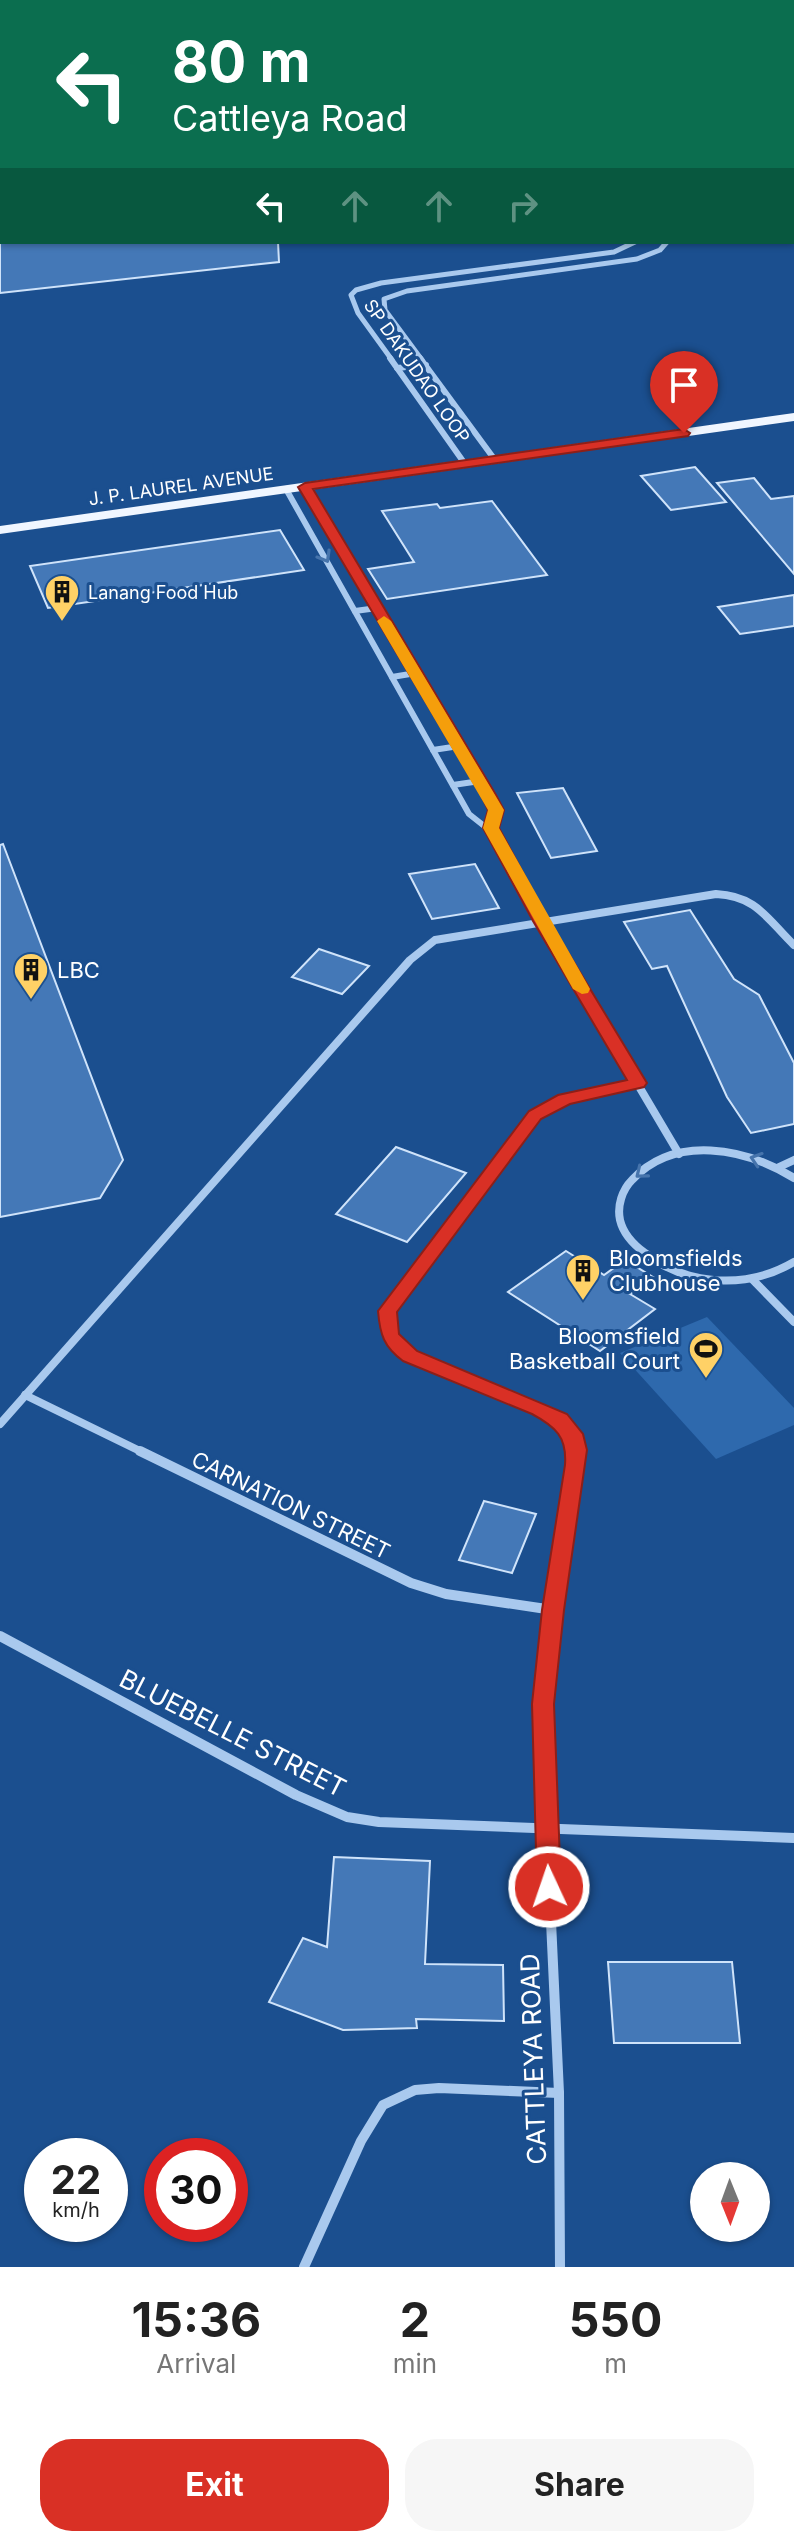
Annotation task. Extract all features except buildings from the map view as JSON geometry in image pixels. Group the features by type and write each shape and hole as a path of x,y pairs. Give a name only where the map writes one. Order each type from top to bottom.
{"main road":[{"name":"J. P. LAUREL AVENUE","path":"0,530 794,417"}],"street":[{"name":"SP DAKUDAO LOOP","path":"465,464 351,301 356,290 381,283 614,252 631,244"},
{"name":"SP DAKUDAO LOOP","path":"495,460 385,310 383,304 387,296 628,261 651,255 665,244"},
{"path":"397,368 426,365"},
{"path":"305,487 496,810 491,828"},
{"path":"286,489 469,814 491,828 541,921 679,1154"},
{"path":"355,611 377,608"},
{"path":"392,677 416,673"},
{"path":"433,750 459,746"},
{"path":"453,785 480,781"},
{"path":"0,1424 423,947 435,940 460,934 695,895 729,893 754,901 794,945"},
{"name":"CATTLEYA ROAD","path":"560,2267 559,2093 542,1728 553,1610 576,1450 572,1434 560,1420 410,1356 397,1346 389,1334 388,1311 535,1115 564,1099 638,1083"},
{"path":"794,1178 779,1167 731,1152 679,1154 650,1165 628,1184 620,1210 628,1237 652,1261 689,1276 710,1280 752,1279 770,1275 794,1262"},
{"path":"779,1167 794,1160"},
{"path":"752,1279 794,1322"},
{"name":"CARNATION STREET","path":"25,1395 411,1583 446,1594 553,1610"},
{"name":"BLUEBELLE STREET","path":"0,1636 296,1795 347,1817 379,1822 794,1838"},
{"path":"304,2267 361,2141 383,2105 397,2096 427,2089 559,2093"}],"shaded area":[{"name":"Bloomsfield Basketball Court","path":"707,1317 794,1408 794,1425 716,1459 620,1353"}],"slow traffic":[{"path":"384,621 496,810 491,828 582,989"}],"place":[{"name":"Lanang Food Hub","path":"62,623"},
{"name":"LBC","path":"31,1001"},
{"name":"Bloomsfields Clubhouse","path":"583,1302"},
{"name":"Bloomsfield Basketball Court","path":"706,1380"}],"route":[{"path":"549,1887 542,1728 544,1679 575,1465 576,1450 572,1434 560,1420 540,1409 410,1356 397,1346 389,1334 388,1311 535,1115 564,1099 638,1083 541,921 491,828 496,810 488,795 305,487 684,433"}]}
